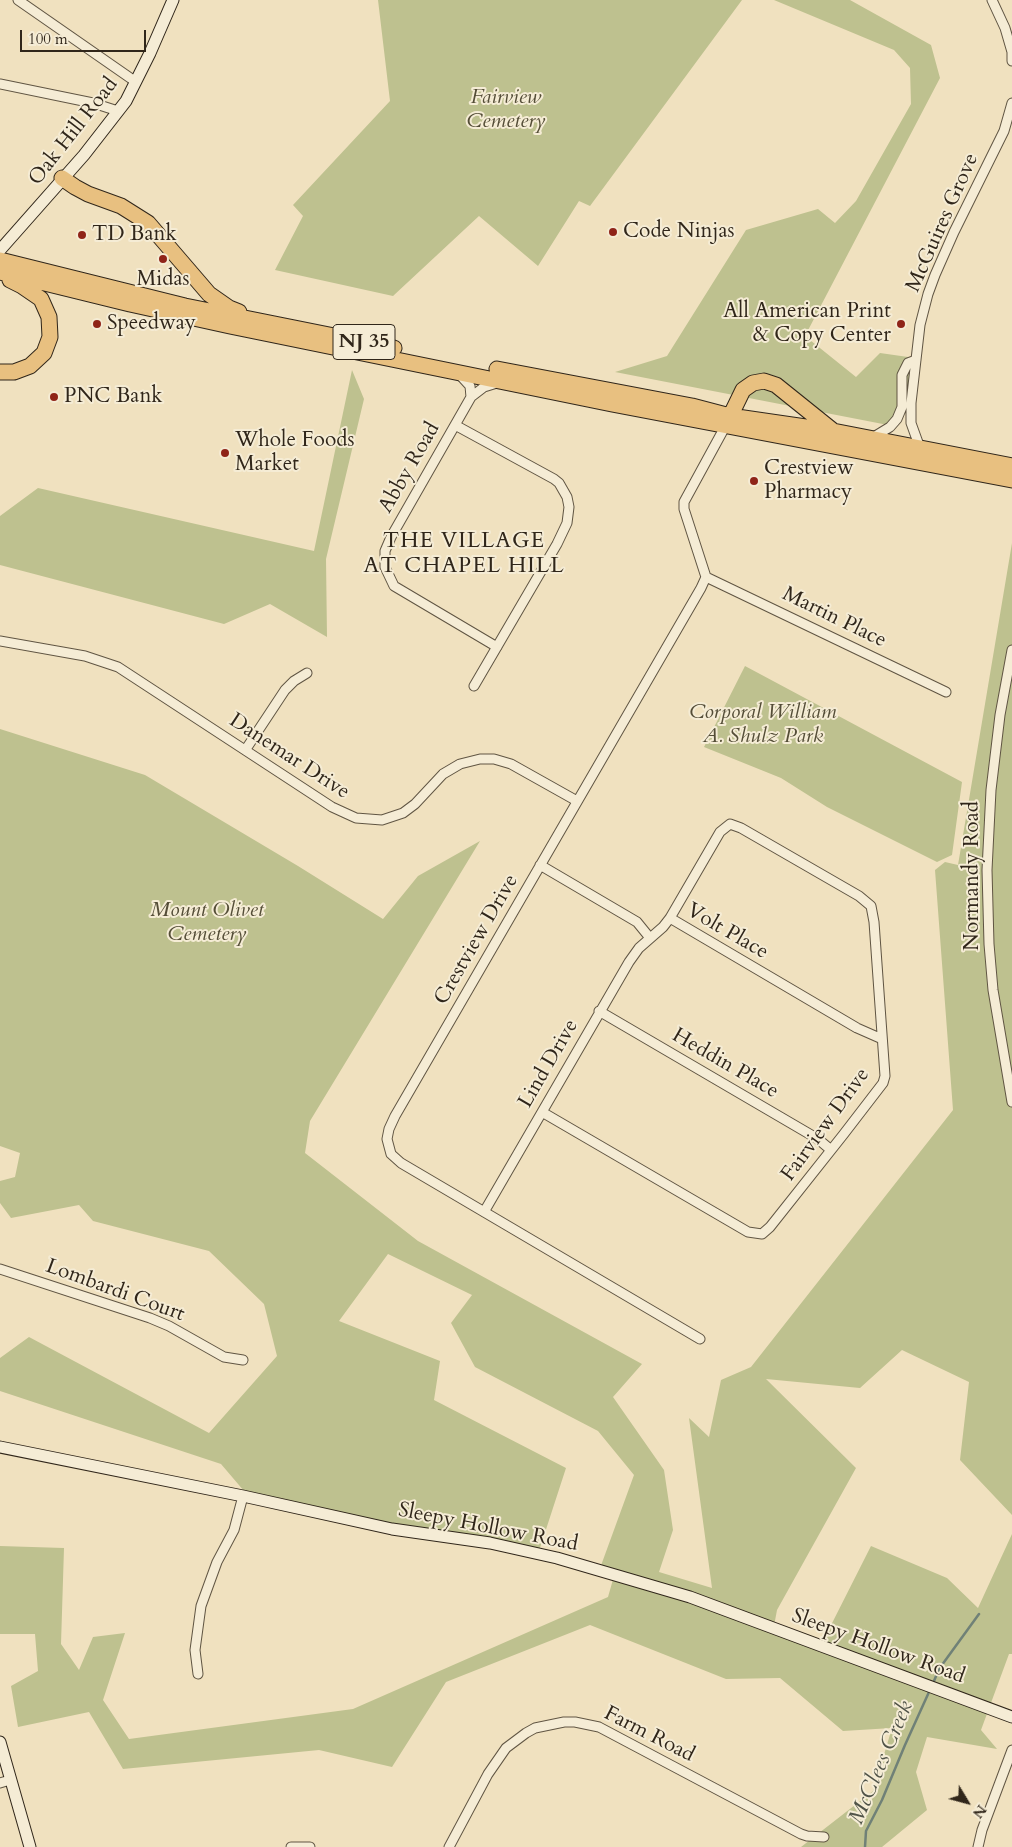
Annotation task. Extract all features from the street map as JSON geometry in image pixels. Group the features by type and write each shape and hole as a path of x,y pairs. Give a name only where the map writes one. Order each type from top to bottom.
{"highway":[{"path":"62,178 88,194 108,200 132,212 148,223 209,294 229,308 266,322"},
{"name":"NJ 35","path":"0,260 185,306 692,406 728,420 833,431 1012,466"},
{"path":"0,274 41,299 48,312 51,326 48,346 36,362 23,370 0,372"},
{"name":"NJ 35","path":"0,274 230,326 504,381 728,420 1012,480"},
{"path":"728,420 743,390 747,386 756,382 770,382 791,396 833,431"}],"street":[{"path":"18,0 136,82"},
{"name":"Oak Hill Road","path":"0,250 84,155 118,111 136,82 173,0"},
{"path":"992,0 1005,28 1012,52 1012,61"},
{"path":"0,84 93,103 118,111"},
{"name":"McGuires Grove","path":"920,448 910,424 920,325 934,275 1004,131 1012,103"},
{"path":"871,438 890,427 897,420 902,407 902,376 908,363 916,360"},
{"path":"454,371 465,379 470,386 471,397"},
{"name":"Abby Road","path":"497,647 394,586 384,567 385,551 391,537 471,397 484,387 504,381"},
{"path":"706,576 690,529 684,502 728,420"},
{"path":"455,425 554,478 567,497 569,507 567,523 557,544 474,686"},
{"name":"Martin Place","path":"706,576 946,692"},
{"name":"Crestview Drive","path":"700,1339 395,1159 388,1146 387,1135 395,1116 701,588 706,576"},
{"name":"Danemar Drive","path":"0,641 85,656 110,663 131,674 346,815 366,820 382,820 402,813 416,804 443,774 460,764 480,759 494,759 511,764 578,801"},
{"name":"Normandy Road","path":"1012,650 1000,715 991,790 987,870 992,981 1012,1102"},
{"path":"246,749 285,690 294,681 307,673"},
{"name":"Fairview Drive","path":"542,1112 748,1232 762,1234 770,1227 883,1083 886,1068 882,1039 874,922 870,906 859,896 741,828 730,824 720,832 670,918"},
{"path":"540,865 637,922 650,938"},
{"name":"Volt Place","path":"650,938 670,918 857,1028 882,1039"},
{"name":"Lind Drive","path":"484,1212 629,962 650,938"},
{"name":"Heddin Place","path":"600,1011 818,1139 831,1150"},
{"name":"Lombardi Court","path":"0,1269 150,1318 175,1329 224,1357 243,1360"},
{"name":"Sleepy Hollow Road","path":"0,1447 243,1496 392,1529 490,1543 557,1558 690,1597 1012,1716"},
{"path":"198,1674 195,1650 201,1606 217,1562 234,1530 243,1496"},
{"name":"Farm Road","path":"449,1847 488,1774 506,1748 526,1732 541,1726 564,1722 575,1722 599,1727 802,1834 824,1837"},
{"path":"0,1742 5,1781 30,1847"},
{"path":"978,1847 982,1830 1012,1750"},
{"path":"291,1847 310,1847"}],"green space":[{"name":"Fairview Cemetery","path":"378,0 742,0 590,206 579,201 538,266 479,216 393,296 275,270 303,216 293,205 390,101"},
{"path":"774,0 850,0 931,45 940,78 805,336 856,377 880,353 915,358 906,405 888,425 615,372 667,356 746,230 818,209 835,223 856,201 911,104 910,68 894,50"},
{"path":"352,370 364,399 326,559 327,637 270,604 224,624 0,565 0,516 38,488 314,551"},
{"name":"Mount Olivet Cemetery","path":"1012,543 1012,1515 960,1460 969,1382 902,1350 860,1388 766,1379 856,1468 777,1610 774,1626 822,1643 871,1546 947,1578 978,1608 1012,1534 1012,1654 1009,1654 981,1730 997,1749 927,1737 916,1772 927,1810 882,1847 801,1847 873,1791 892,1728 843,1731 780,1678 726,1679 590,1625 446,1682 392,1767 319,1750 123,1769 89,1712 18,1727 11,1686 38,1671 35,1634 0,1634 0,1546 64,1548 61,1644 79,1670 93,1637 125,1633 103,1700 129,1739 353,1709 608,1597 614,1576 599,1571 634,1475 598,1431 475,1367 451,1323 472,1295 388,1254 339,1321 440,1361 434,1400 566,1468 538,1554 250,1498 221,1464 0,1391 0,1358 29,1337 209,1433 277,1356 264,1304 209,1251 93,1221 79,1205 11,1218 0,1203 0,1181 15,1177 20,1153 0,1146 0,729 145,775 383,919 418,876 480,841 310,1121 305,1153 418,1241 642,1364 613,1397 664,1470 673,1530 659,1572 712,1588 689,1418 709,1437 721,1380 751,1367 953,1110 935,870 945,862 958,865"},
{"name":"Corporal William A. Shulz Park","path":"745,666 962,782 952,855 937,862 827,807 781,778 704,747"}],"waterway":[{"name":"McClees Creek","path":"934,1681 939,1669 979,1614"},
{"name":"McClees Creek","path":"865,1847 866,1831 882,1800 929,1692"}],"place":[{"name":"Code Ninjas","path":"613,232"},
{"name":"TD Bank","path":"82,235"},
{"name":"Midas","path":"163,259"},
{"name":"Speedway","path":"97,324"},
{"name":"All American Print & Copy Center","path":"901,324"},
{"name":"PNC Bank","path":"54,397"},
{"name":"Whole Foods Market","path":"225,453"},
{"name":"Crestview Pharmacy","path":"754,481"}],"district":[{"name":"THE VILLAGE AT CHAPEL HILL","path":"464,554"}]}
